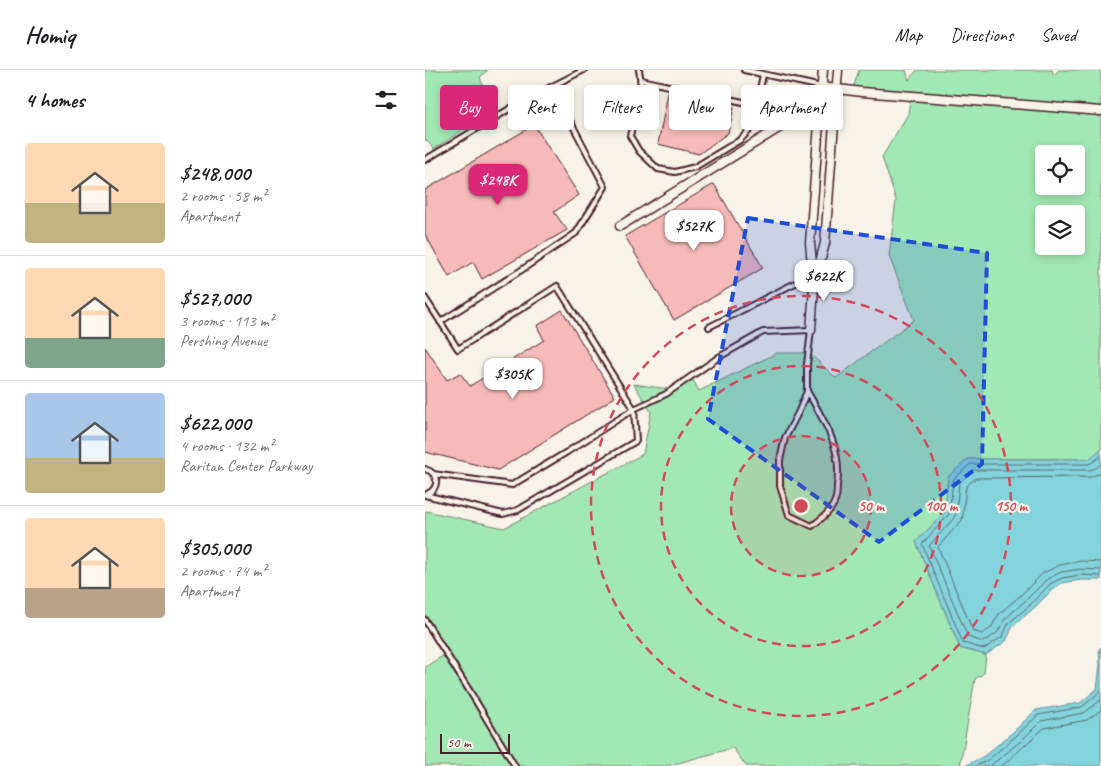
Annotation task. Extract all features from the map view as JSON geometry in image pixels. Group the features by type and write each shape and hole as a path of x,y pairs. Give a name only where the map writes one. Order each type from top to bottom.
{"street":[{"path":"822,85 823,70"},
{"path":"836,85 838,70"},
{"path":"843,90 1101,111"},
{"path":"620,226 776,130"},
{"path":"815,273 810,242 819,130"},
{"path":"811,330 815,273 825,244 833,130"}],"lane":[{"path":"555,85 584,70"},
{"path":"639,70 641,94 630,136 639,151 658,169 675,172 695,167 740,140 749,130"},
{"path":"744,70 813,85"},
{"path":"761,85 763,74"},
{"path":"641,80 741,102"},
{"path":"425,160 508,109"},
{"path":"440,322 576,233 605,187 574,127"},
{"path":"709,327 815,273"},
{"path":"425,298 458,349 557,286 634,409 636,441 518,510 503,514 425,494"},
{"path":"433,474 512,485 634,409 666,394 719,357 763,332 811,330 807,364 807,391 785,438 780,460 780,486 789,515 812,526 824,518 835,501 839,472 835,446 807,391"},
{"path":"425,469 436,478 435,486 430,493 425,494"},
{"path":"425,620 515,766"}],"highlighted area":[{"path":"748,218 987,253 982,464 879,542 708,419"}],"green space":[{"path":"425,70 488,70 480,77 483,85 440,85 440,130 462,130 434,149 425,139"},
{"path":"859,70 906,70 909,80 917,70 1052,70 1054,75 1059,70 1101,70 1101,449 1090,459 968,459 948,477 945,512 916,542 960,648 986,655 984,673 975,679 960,766 746,766 733,748 667,766 425,766 425,667 446,654 425,626 426,511 504,528 643,454 651,412 634,384 675,390 690,374 699,391 777,353 809,353 836,378 914,320 889,256 896,200 882,157 908,114 910,100 851,94"}],"water":[{"path":"1101,449 1101,580 1081,580 1062,583 1013,626 1006,641 986,655 960,648 916,542 945,512 948,477 968,459 1089,459"},
{"path":"1101,647 1101,766 965,766 984,756 1036,710 1080,703 1097,689 1100,665 1099,649"}],"building":[{"path":"668,93 669,130 729,130 728,133 699,154 658,144"},
{"path":"731,106 734,107 731,120"},
{"path":"526,130 537,130 579,195 554,212 567,230 482,279 473,262 449,277 425,234 425,190"},
{"path":"714,184 763,268 674,320 625,236"},
{"path":"562,310 615,397 498,470 425,452 425,347 447,380 460,373 470,386 544,340 537,326"}]}
